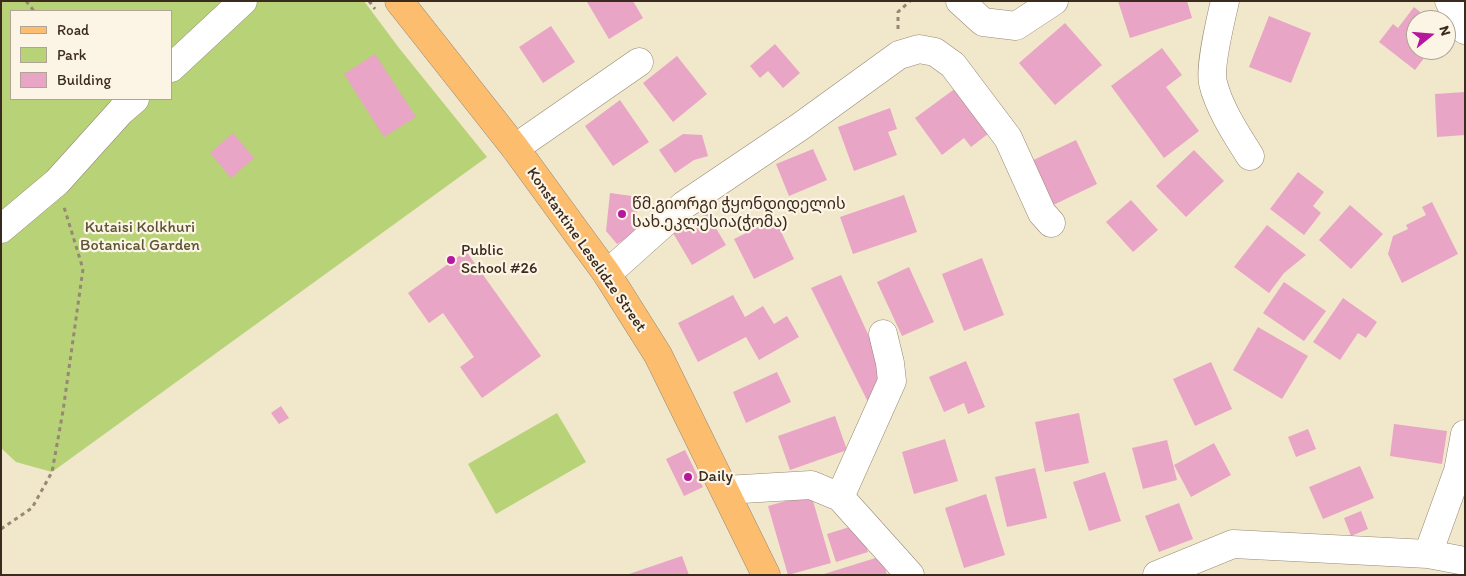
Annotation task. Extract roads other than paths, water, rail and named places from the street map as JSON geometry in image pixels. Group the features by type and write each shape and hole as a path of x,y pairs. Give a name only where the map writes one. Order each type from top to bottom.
{"main road":[{"name":"Konstantine Leselidze Street","path":"390,9 514,148 607,274 658,355 766,575"}],"street":[{"path":"172,67 243,1"},
{"path":"960,1 984,22 1016,26 1054,1"},
{"path":"1224,1 1215,50 1212,81 1230,126 1250,156"},
{"path":"1449,1 1465,30"},
{"path":"607,274 684,205 801,126 899,55 919,49 934,52 953,65 1008,138 1042,213 1051,223"},
{"path":"514,148 639,62"},
{"path":"1,228 57,182 121,111 134,100"},
{"path":"840,497 892,381 890,363 882,334"},
{"path":"1428,554 1458,471 1465,434"},
{"path":"725,490 811,485 840,497 910,575"},
{"path":"1157,575 1233,544 1428,554 1465,561"}],"place":[{"name":"წმ.გიორგი ჭყონდიდელის სახ.ეკლესია(ჭომა)","path":"622,214"},
{"name":"Public School #26","path":"451,260"},
{"name":"Daily","path":"688,477"}],"park label":[{"name":"Kutaisi Kolkhuri Botanical Garden","path":"140,237"}]}
